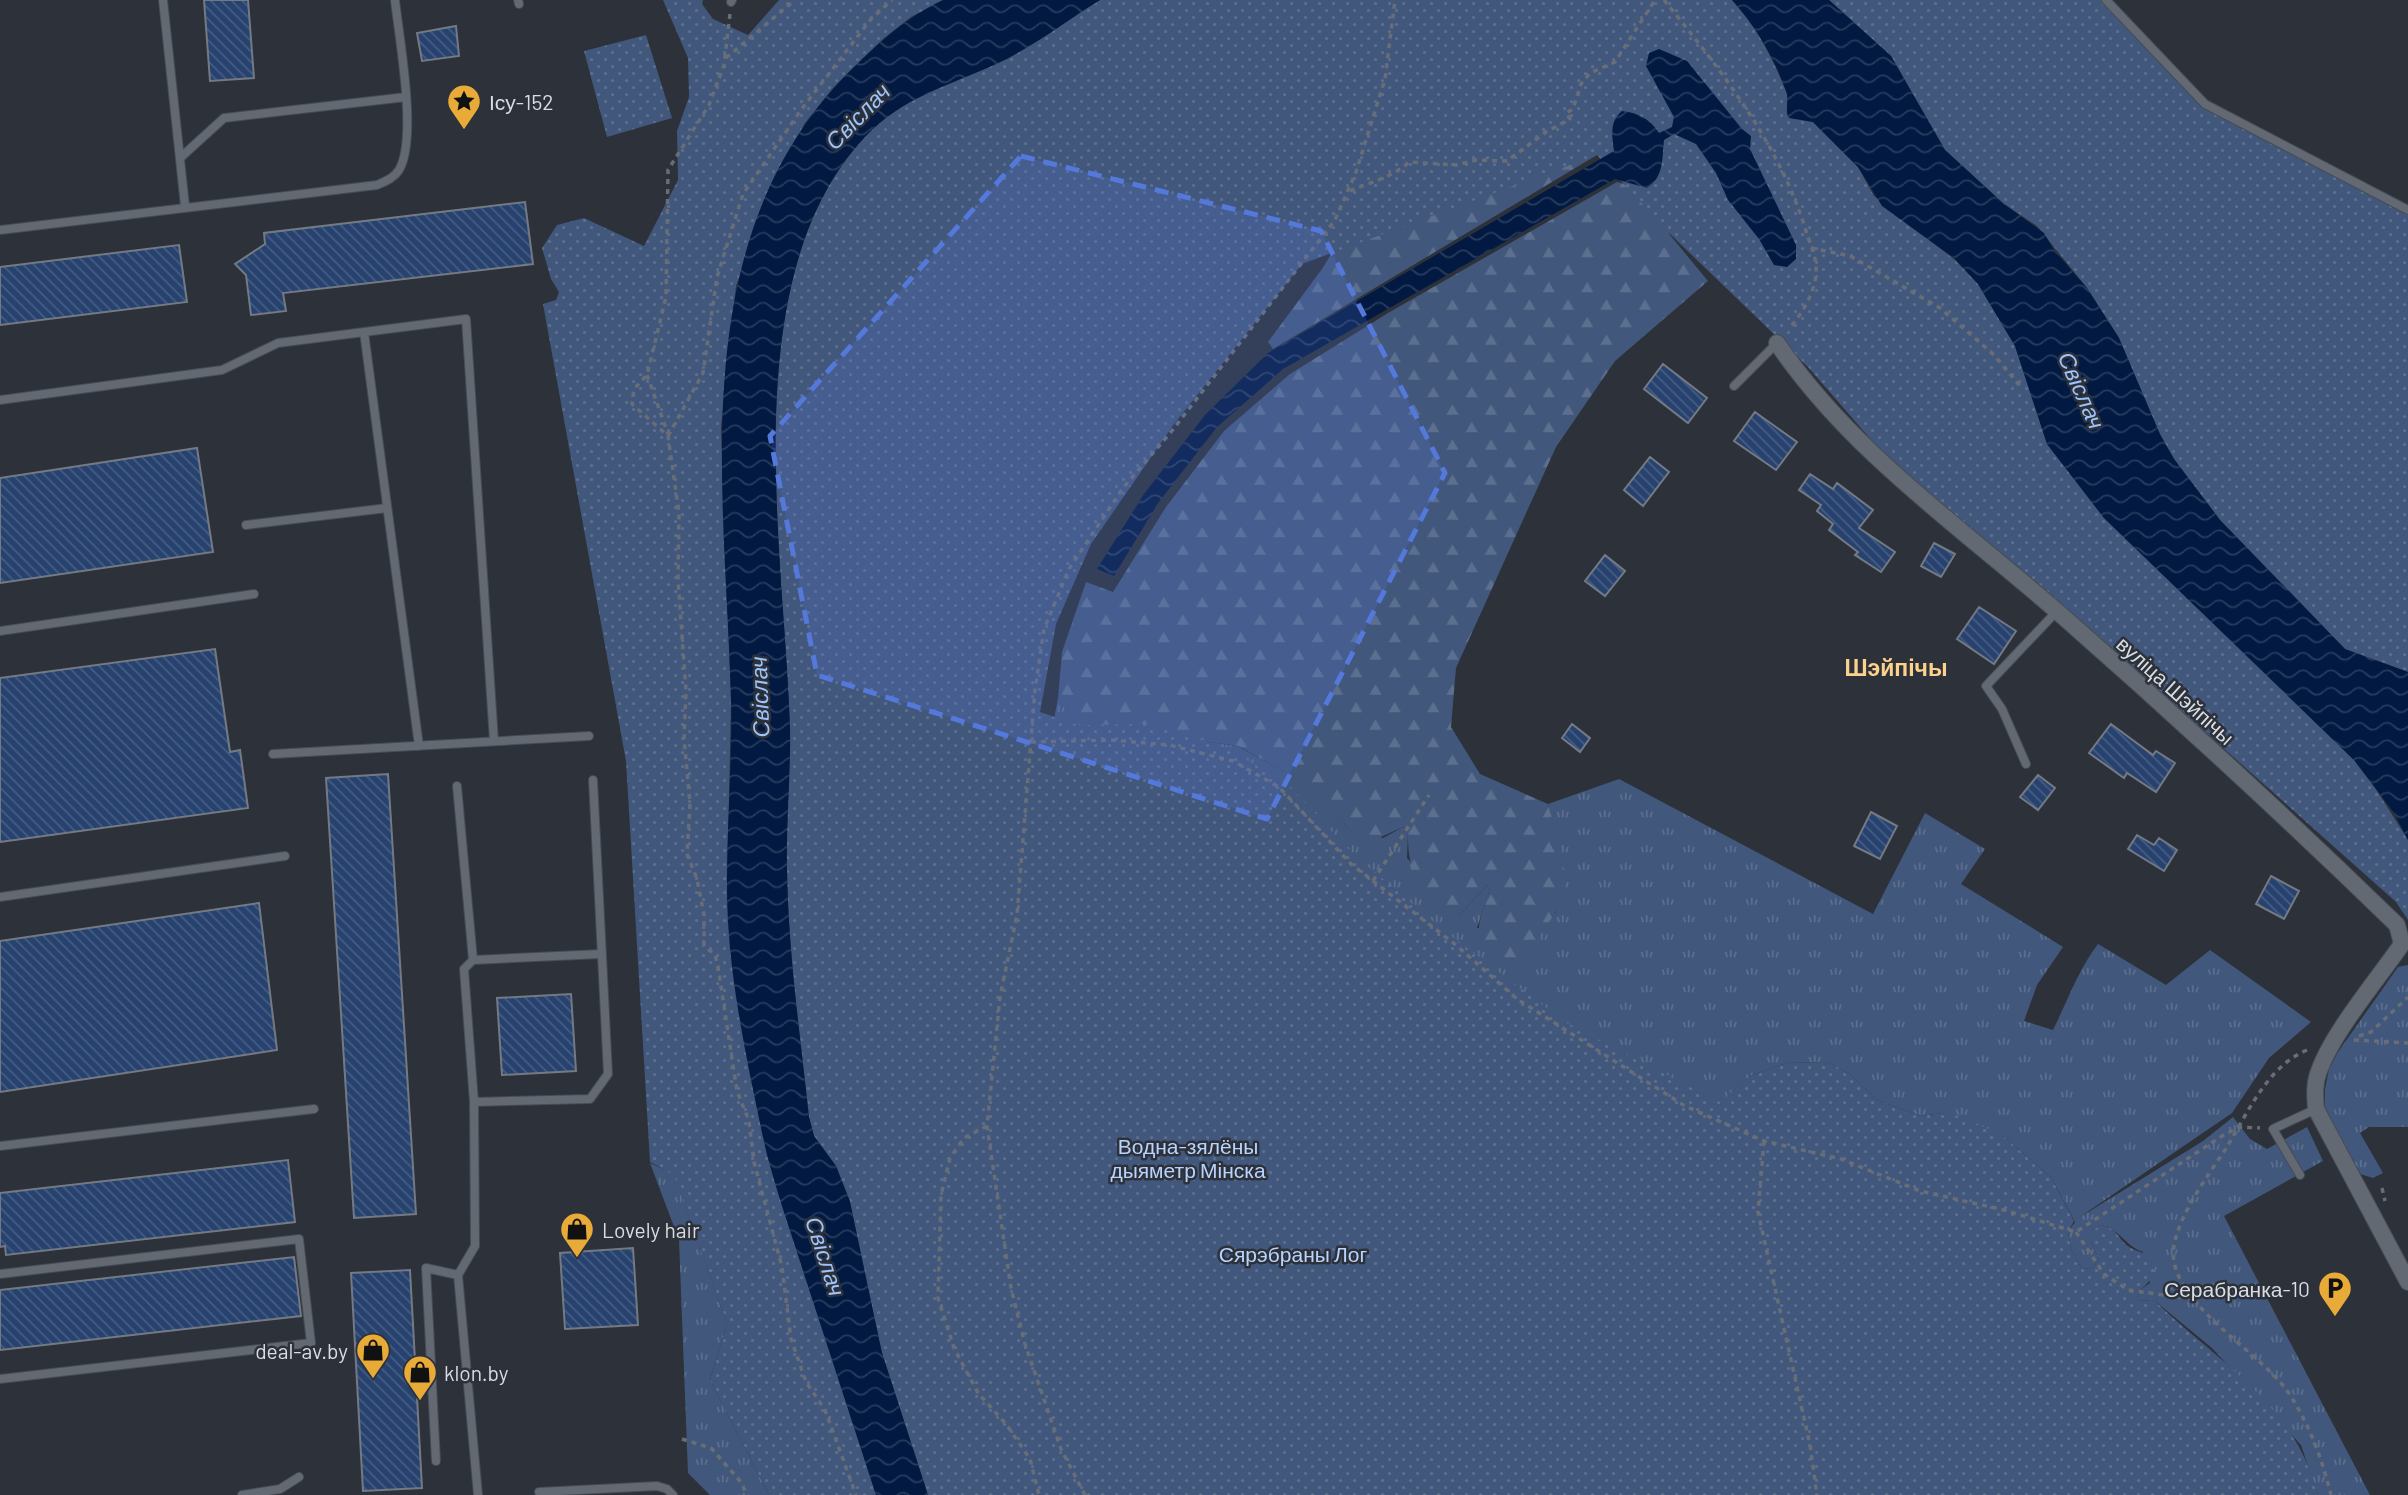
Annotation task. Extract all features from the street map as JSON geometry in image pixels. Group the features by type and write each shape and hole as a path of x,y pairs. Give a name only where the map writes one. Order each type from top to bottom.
{"street":[{"name":"вуліца Шэйпічы","path":"1777,343 1805,384 1916,495 2057,611 2221,758 2397,925 2402,944 2341,1041 2319,1070 2315,1090 2316,1109"},
{"path":"2316,1109 2408,1282"}],"lane":[{"path":"163,0 185,206"},
{"path":"0,230 377,184 391,178 403,161 406,97 395,0"},
{"path":"2106,0 2205,104 2408,210"},
{"path":"180,158 224,118 406,97"},
{"path":"0,400 222,370 278,343 466,319 494,741"},
{"path":"364,332 419,746"},
{"path":"1734,386 1777,343"},
{"path":"246,525 387,508"},
{"path":"0,631 254,594"},
{"path":"2026,764 2002,709 1986,686 2057,611"},
{"path":"273,754 589,736"},
{"path":"474,1102 590,1099 608,1074 593,780"},
{"path":"457,786 473,960"},
{"path":"0,897 285,856"},
{"path":"478,1495 458,1275 475,1246 474,1102 464,970 473,960 601,954"},
{"path":"0,1146 314,1109"},
{"path":"2300,1175 2273,1129 2316,1109"},
{"path":"0,1274 299,1238 311,1343 0,1379"},
{"path":"436,1461 426,1268 458,1275"},
{"path":"242,1495 280,1489 299,1477"},
{"path":"539,1492 657,1486 667,1489 673,1495"}],"path":[{"path":"725,59 795,0"},
{"path":"668,436 703,373 717,278 743,194 801,110 871,19 892,0"},
{"path":"1085,1495 1061,1449 1025,1344 1011,1288 987,1125 1000,997 1017,915 1031,742 1044,629 1069,569 1123,488 1171,432 1335,220 1348,192 1385,79 1395,0"},
{"path":"1348,192 1377,178 1398,173 1409,162 1457,165 1476,160 1507,162 1546,132 1570,119 1566,113 1573,109 1581,84 1591,73 1615,62 1655,0"},
{"path":"1664,0 1728,80 1786,181 1811,248 1816,266 1810,295 1794,323 1777,343"},
{"path":"668,436 632,404 634,390 647,374 667,297 668,170 709,105 725,59 731,1"},
{"path":"1811,248 1850,256 1940,308 1993,354 2020,386"},
{"path":"647,374 668,436 678,513 678,580 685,691 684,739 690,803 687,854 697,879 704,915 704,946 715,955 718,967 737,1091 749,1121 754,1162 782,1267 791,1339 806,1382 825,1410 856,1495"},
{"path":"1031,742 1111,740 1169,745 1233,761 1279,787 1351,864 1517,999 1685,1106 1764,1142 1841,1159 1920,1191 2004,1210 2076,1232 2104,1274 2128,1290 2193,1299"},
{"path":"1373,880 1429,795"},
{"path":"2331,1495 2316,1448 2287,1391 2262,1362 2193,1299 2176,1272 2174,1247 2194,1202 2277,1070 2304,1052 2371,1032 2408,997"},
{"path":"2341,1041 2408,1043"},
{"path":"987,1125 964,1138 950,1158 942,1195 938,1298 954,1348 978,1393 1006,1424 1030,1459 1040,1495"},
{"path":"2076,1232 2239,1127 2273,1129"},
{"path":"1764,1142 1758,1212 1810,1445 1817,1495"},
{"path":"682,1439 711,1448 741,1482 747,1495"}],"highlighted area":[{"path":"1021,156 1321,231 1445,473 1267,819 817,675 770,436"}],"green space":[{"path":"663,0 703,0 702,4 713,19 748,35 779,0 943,0 911,17 883,39 833,88 805,123 782,164 736,286 721,427 731,701 727,898 734,976 767,1155 876,1495 769,1495 710,1380 727,1323 674,1175 650,1162 626,761 543,304 556,300 559,292 551,279 542,248 557,225 584,218 644,246 678,180 677,131 689,97 688,58"},
{"name":"Водна-зялёны дыяметр Мінска","path":"1100,0 1732,0 1756,32 1775,66 1787,94 1789,117 1813,122 1858,167 1874,196 1955,260 1978,284 2015,346 2047,444 2104,518 2354,760 2374,786 2408,840 2408,920 2396,902 2065,607 1962,526 1879,449 1808,367 1670,234 1597,155 1302,264 1174,424 1091,544 1056,624 1040,712 1078,725 1146,724 1217,744 1285,781 1352,853 1446,932 1565,1022 1719,1102 1752,1075 1787,1063 1828,1062 1851,1075 1877,1100 1921,1116 1942,1113 1963,1117 2003,1136 2051,1177 2074,1221 2068,1232 2071,1249 2082,1269 2092,1268 2099,1260 2091,1242 2091,1231 2101,1225 2112,1229 2126,1245 2152,1260 2153,1274 2139,1291 2137,1300 2155,1301 2252,1387 2292,1435 2307,1463 2318,1495 928,1495 882,1353 850,1201 836,1166 814,1136 809,1117 788,899 789,708 776,489 776,411 783,334 798,261 824,195 864,138 910,102 1010,57"},
{"path":"1829,0 2106,0 2205,104 2408,210 2408,672 2345,649 2220,520 2174,459 2159,434 2119,338 2087,288 2037,226 2004,204 1945,150 1891,56"},
{"path":"646,35 672,118 607,137 584,51"},
{"path":"1597,155 1273,349 1268,342 1322,269 1363,201"},
{"path":"1617,182 1647,190 1670,235 1708,281 1615,361 1556,447 1456,668 1451,727 1480,774 1548,804 1562,858 1564,885 1561,898 1540,935 1536,954 1520,967 1507,969 1486,950 1479,934 1481,915 1490,889 1487,885 1459,916 1451,917 1418,880 1410,860 1408,832 1403,827 1370,842 1348,828 1314,788 1238,746 1076,723 1058,698 1062,652 1086,582 1113,592 1166,507 1224,431 1290,374 1388,313"},
{"name":"Сярэбраны Лог","path":"1058,698 1077,723 1237,746 1315,788 1348,828 1383,838 1403,827 1408,832 1407,858 1459,916 1487,885 1490,889 1477,928 1537,934 1556,912 1559,844 1548,804 1619,779 1873,914 1925,813 1985,849 1961,884 2063,947 2037,985 2024,1021 2053,1030 2079,975 2098,944 2166,985 2210,950 2311,1022 2269,1058 2232,1113 2077,1219 2203,1141 2233,1117 2250,1139 2267,1149 2307,1127 2323,1161 2224,1216 2370,1495 2318,1495 2301,1445 2212,1348 2155,1301 2137,1300 2139,1291 2150,1283 2143,1252 2131,1246 2113,1230 2101,1225 2091,1231 2091,1242 2099,1260 2092,1268 2082,1269 2071,1249 2068,1232 2075,1222 2051,1177 2003,1136 1942,1113 1921,1116 1877,1100 1851,1075 1828,1062 1787,1063 1752,1075 1720,1102 928,1495 875,1322 850,1201 1045,769"},
{"path":"2408,965 2408,1127 2369,1127 2360,1133 2383,1173 2373,1178 2360,1174 2325,1108 2325,1089 2329,1069 2338,1052 2398,967"},
{"path":"650,1163 674,1174 727,1323 710,1380 769,1495 710,1495 688,1473 679,1240"}],"water":[{"name":"Свіслач","path":"943,0 1100,0 1010,57 910,102 864,138 823,197 796,265 782,340 776,420 777,501 790,727 788,899 809,1117 814,1136 836,1166 850,1202 882,1353 928,1495 876,1495 770,1165 750,1077 737,1000 727,894 731,698 722,448 726,364 738,284 761,206 799,133 854,67 896,30"},
{"name":"Свіслач","path":"1732,0 1829,0 1891,56 1945,150 2004,204 2044,233 2054,250 2087,288 2119,338 2160,434 2174,459 2220,520 2345,649 2408,672 2408,840 2394,813 2354,760 2104,518 2047,444 2015,346 1978,284 1955,259 1882,206 1858,167 1813,122 1789,118 1787,94 1776,66 1749,21"},
{"path":"1659,49 1687,61 1742,129 1751,136 1750,149 1796,245 1796,259 1787,267 1774,265 1759,239 1728,200 1716,173 1696,144 1674,134 1664,140 1657,179 1647,188 1615,179 1283,369 1217,427 1158,503 1114,576 1097,569 1144,494 1205,415 1268,353 1614,151 1613,125 1622,111 1644,118 1659,133 1672,127 1674,117 1646,66 1649,53"}],"building":[{"path":"204,0 248,0 254,78 210,81"},
{"path":"456,26 459,56 422,61 417,33"},
{"path":"525,202 533,264 283,293 286,311 251,315 246,275 235,264 265,244 264,233"},
{"path":"179,245 187,302 0,325 0,267"},
{"path":"1663,364 1707,398 1688,423 1644,389"},
{"path":"1755,412 1797,442 1776,470 1734,441"},
{"path":"197,448 213,552 0,583 0,478"},
{"path":"1650,457 1669,472 1643,506 1624,490"},
{"path":"1810,474 1833,489 1837,483 1873,510 1859,528 1895,552 1881,572 1855,555 1858,552 1829,530 1833,524 1817,511 1821,505 1799,490"},
{"path":"1934,543 1955,554 1941,577 1921,566"},
{"path":"1605,555 1625,571 1605,596 1585,581"},
{"path":"1979,607 2016,631 1994,664 1957,639"},
{"path":"215,649 230,752 240,750 248,808 0,842 0,678"},
{"path":"1572,724 1590,738 1580,752 1562,738"},
{"path":"2111,724 2153,755 2156,751 2175,763 2156,792 2127,773 2124,778 2089,753"},
{"path":"388,774 416,1214 354,1218 326,778"},
{"path":"2038,775 2055,788 2038,810 2020,797"},
{"path":"1871,812 1897,826 1880,859 1854,846"},
{"path":"2137,835 2154,845 2159,838 2177,850 2164,871 2128,849"},
{"path":"2271,876 2299,891 2284,919 2256,904"},
{"path":"259,903 277,1050 0,1092 0,941"},
{"path":"571,994 576,1071 502,1075 497,998"},
{"path":"288,1160 295,1222 6,1255 5,1246 0,1247 0,1193"},
{"path":"633,1248 638,1325 565,1329 560,1253"},
{"path":"294,1257 301,1316 0,1350 0,1290"},
{"path":"410,1270 422,1488 363,1491 351,1273"}],"place":[{"name":"Ісу-152","path":"464,131"},
{"name":"Lovely hair","path":"577,1259"},
{"name":"Серабранка-10","path":"2335,1318"},
{"name":"deal-av.by","path":"373,1380"},
{"name":"klon.by","path":"420,1402"}],"district":[{"name":"Шэйпічы","path":"1896,667"}]}
